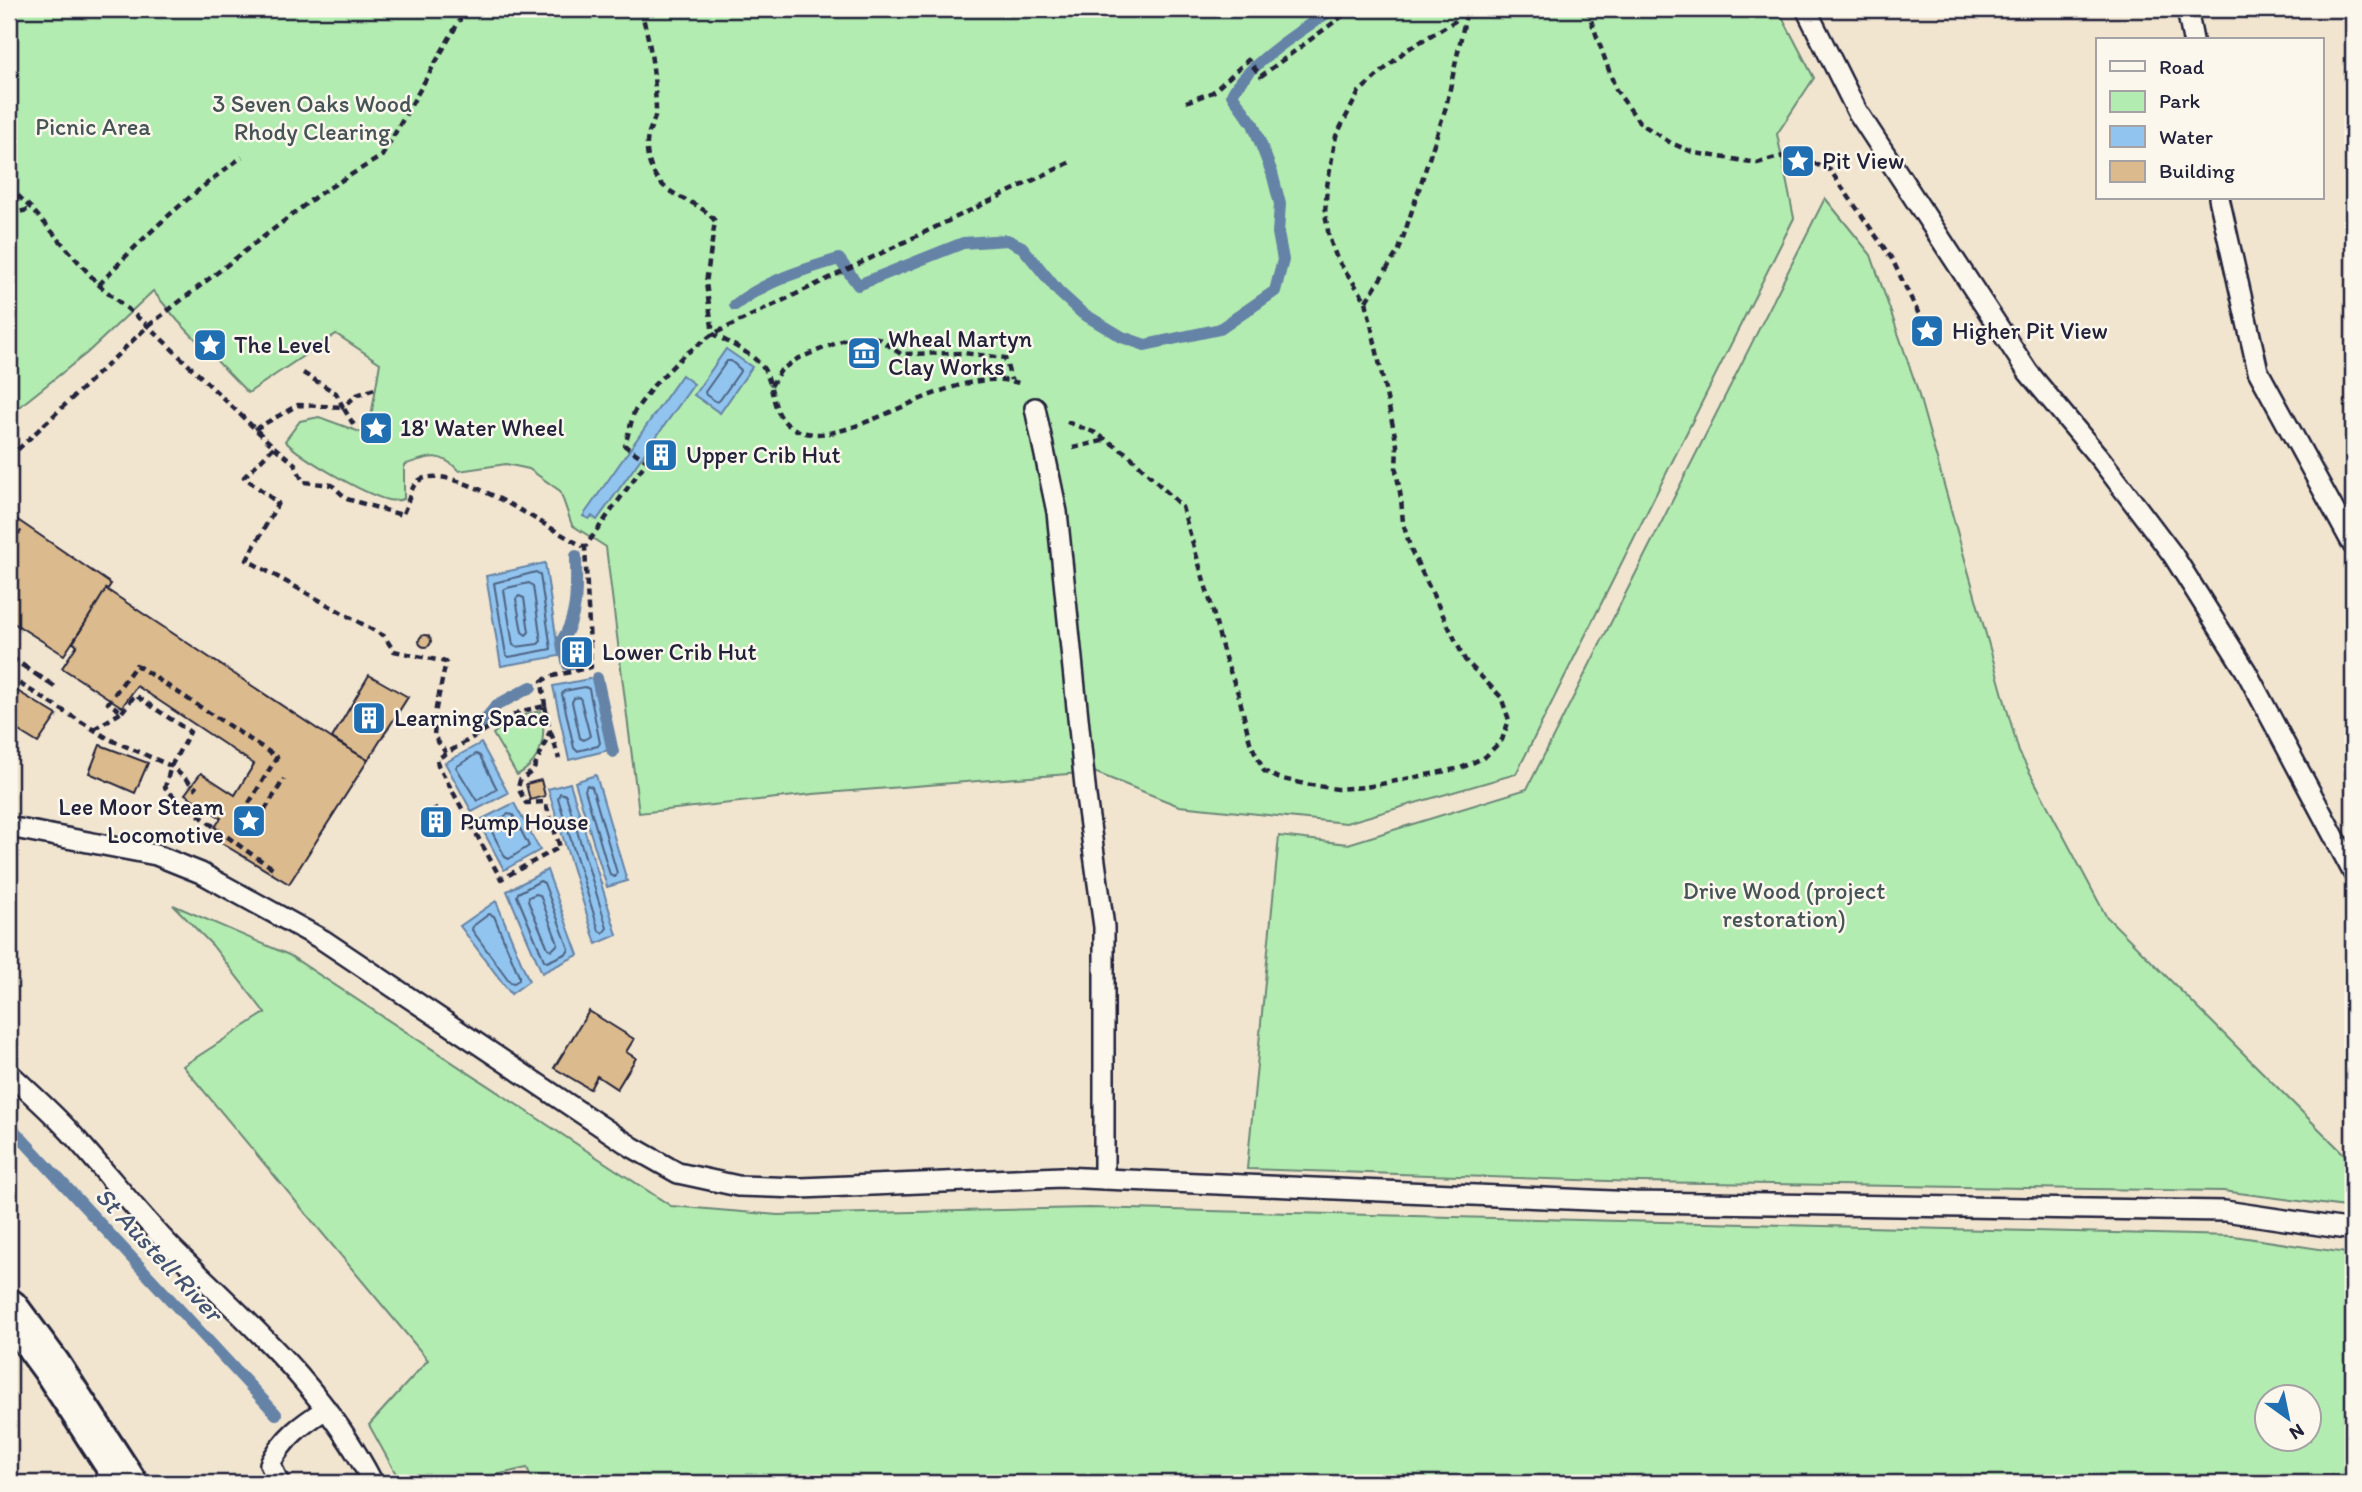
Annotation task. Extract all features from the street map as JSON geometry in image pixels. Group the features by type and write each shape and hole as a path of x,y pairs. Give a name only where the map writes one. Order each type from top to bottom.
{"main road":[{"path":"9,1308 51,1366 127,1483"}],"lane":[{"path":"1806,9 1857,111 2028,372 2102,461 2174,555 2246,671 2353,872"},
{"path":"2187,9 2193,38"},
{"path":"2219,200 2258,370 2353,545"},
{"path":"1035,408 1057,512 1086,796 1104,928 1104,1179"},
{"path":"9,827 156,855 201,873 323,940 632,1147 678,1172 738,1186 802,1188 1062,1177 1635,1202 2225,1211 2353,1230"},
{"path":"9,1073 69,1131 171,1247 290,1363 326,1409 373,1483"},
{"path":"279,1483 270,1464 279,1445 301,1425 326,1409"}],"path":[{"path":"9,457 148,326 319,194 382,156 466,9"},
{"path":"640,9 649,36 656,114 648,137 648,162 657,180 677,197 692,201 708,212 715,221 706,283 713,334"},
{"path":"1186,102 1213,92 1248,60 1261,76 1352,9"},
{"path":"713,334 760,362 771,386 772,399 779,416 791,427 804,432 818,434 856,425 962,383 992,379 1011,380 1029,387 1035,408 1097,433 1129,455 1182,508 1224,655 1239,696 1250,742 1264,771 1278,778 1338,789 1366,787 1461,768 1485,757 1494,749 1502,740 1509,720 1501,697 1465,660 1412,550 1403,523 1396,470 1397,445 1366,301 1337,259 1329,237 1325,213 1336,136 1359,92 1405,51 1455,21 1467,9"},
{"path":"1366,301 1399,250 1446,107 1467,9"},
{"path":"1587,9 1616,90 1640,123 1671,143 1695,153 1757,163 1791,154 1830,170 1892,259 1927,331"},
{"path":"99,285 149,232 192,193 242,156"},
{"path":"559,759 550,731 542,681 591,667 585,547 647,460 625,446 634,412 654,385 683,356 713,334 1073,161"},
{"path":"9,187 99,285 148,326 295,464 303,482 332,485 346,499 402,515 409,504 412,487 416,482 429,476 447,477 531,516 585,547"},
{"path":"9,215 32,209"},
{"path":"771,386 781,370 797,359 849,338 865,336 877,338 901,354 963,353 1005,358 1011,380"},
{"path":"303,373 336,393 355,427"},
{"path":"255,429 298,405 343,407 357,395 375,389"},
{"path":"274,447 244,477 278,503 247,560 384,636 394,651 446,663 436,708 434,736 446,753"},
{"path":"9,524 21,533"},
{"path":"122,712 108,703 136,666 277,757 243,813 258,821 284,779"},
{"path":"9,677 109,739 171,766 197,789"},
{"path":"94,729 122,712 135,695 190,732 171,766 165,787 174,798 239,848 273,868 275,865"},
{"path":"545,706 522,711 437,759 501,879 559,847 545,802 526,803 518,788 520,780 533,771 550,731"}],"green space":[{"path":"9,9 1778,9 1814,78 1777,134 1794,218 1516,774 1346,823 1179,806 1094,772 813,794 639,813 606,547 572,525 560,491 529,469 506,464 459,471 446,460 426,458 404,465 404,499 392,501 349,483 293,448 285,441 300,421 319,417 368,435 380,363 336,334 248,393 178,321 153,291 87,353 9,415"},
{"name":"Drive Wood (project restoration)","path":"1825,198 1871,255 1916,385 2019,752 2106,916 2345,1155 2353,1166 2353,1208 2223,1191 1639,1182 1247,1169 1279,836 1348,844 1527,789"},
{"path":"541,711 541,748 532,763 517,775 493,734 515,719"},
{"path":"173,905 289,955 671,1206 778,1215 1089,1208 2234,1236 2353,1254 2353,1473 2346,1483 534,1483 527,1468 460,1483 401,1483 369,1425 428,1360 183,1066 265,1013 212,945"}],"water":[{"path":"726,349 752,367 720,413 694,395"},
{"path":"682,375 694,384 597,520 592,516 589,519 583,516"},
{"path":"545,563 559,656 501,666 486,576"},
{"path":"594,678 609,750 569,760 553,686"},
{"path":"481,743 508,793 472,812 445,763"},
{"path":"596,775 627,881 607,887 575,782"},
{"path":"570,783 617,935 596,944 548,789"},
{"path":"514,803 540,850 504,870 478,821"},
{"path":"547,870 578,955 542,973 507,891"},
{"path":"496,901 529,981 511,994 460,926"}],"building":[{"name":"Upper Crib Hut","path":"660,445 671,453 662,465 651,458"},
{"path":"9,514 111,584 64,655 9,620"},
{"path":"106,589 368,760 289,884 213,838 218,830 215,827 221,818 185,794 201,773 235,795 254,764 137,686 122,707 62,668 77,645 73,643"},
{"path":"425,635 431,641 425,647 419,641"},
{"name":"Lower Crib Hut","path":"583,643 586,657 571,660 568,647"},
{"name":"Learning Space","path":"369,675 408,697 368,760 332,738"},
{"path":"9,686 57,715 38,743 9,725"},
{"path":"100,745 148,763 135,793 89,773"},
{"path":"541,780 545,796 530,800 526,784"},
{"name":"Pump House","path":"436,807 451,829 437,838 422,815"},
{"path":"589,1011 634,1039 626,1052 636,1058 617,1089 597,1076 590,1089 554,1068"}],"waterway":[{"path":"735,305 772,283 839,259 858,285 963,243 1007,240 1022,247 1059,292 1082,313 1122,337 1145,345 1220,329 1275,291 1283,260 1278,233 1280,204 1272,173 1253,124 1232,95 1249,72 1263,60 1333,9"},
{"path":"576,556 574,610 562,640 568,665 585,661"},
{"path":"597,678 613,752"},
{"path":"482,723 497,705 531,687"},
{"name":"St Austell River","path":"9,1125 276,1414"}],"railway":[{"path":"9,656 55,687"}],"place":[{"name":"Pit View","path":"1798,161"},
{"name":"Higher Pit View","path":"1927,331"},
{"name":"The Level","path":"210,345"},
{"name":"Wheal Martyn Clay Works","path":"864,353"},
{"name":"18' Water Wheel","path":"376,428"},
{"name":"Upper Crib Hut","path":"661,455"},
{"name":"Lower Crib Hut","path":"577,652"},
{"name":"Learning Space","path":"369,718"},
{"name":"Lee Moor Steam Locomotive","path":"249,821"},
{"name":"Pump House","path":"436,822"}],"park label":[{"name":"3 Seven Oaks Wood Rhody Clearing","path":"312,118"},
{"name":"Picnic Area","path":"93,127"}]}
